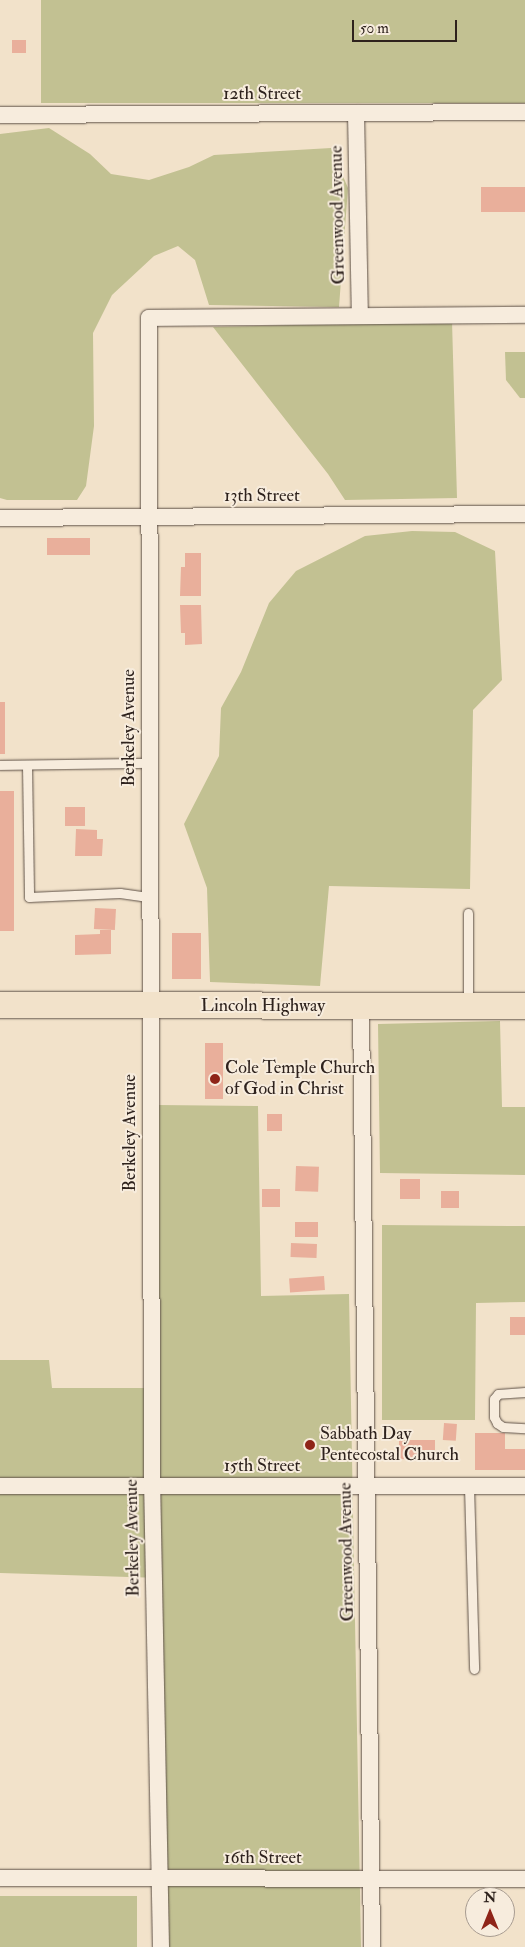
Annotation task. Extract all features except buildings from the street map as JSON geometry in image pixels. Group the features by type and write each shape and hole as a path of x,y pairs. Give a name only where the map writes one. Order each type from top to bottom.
{"main road":[{"name":"Lincoln Highway","path":"0,1005 525,1006"}],"street":[{"name":"12th Street","path":"0,115 525,112"},
{"name":"Greenwood Avenue","path":"356,114 360,315"},
{"path":"360,315 525,315"},
{"name":"Berkeley Avenue","path":"161,1947 152,1486 148,517 149,318 360,315"},
{"name":"13th Street","path":"0,518 525,514"},
{"name":"Greenwood Avenue","path":"361,1006 372,1947"},
{"name":"15th Street","path":"0,1486 525,1486"},
{"name":"16th Street","path":"0,1878 525,1879"}],"lane":[{"path":"0,765 149,763"},
{"path":"27,765 29,897 120,893 150,897"},
{"path":"468,913 468,1006"},
{"path":"525,1392 498,1394 494,1398 494,1417 503,1428 525,1428"},
{"path":"469,1486 474,1669"}],"shaded area":[{"path":"41,0 525,0 525,103 41,103"},
{"path":"49,128 90,154 111,174 149,180 189,167 214,155 331,148 348,188 339,307 209,305 195,260 178,246 154,256 112,295 93,333 94,426 86,486 77,500 7,500 0,498 0,134"},
{"path":"452,321 457,498 345,500 328,474 213,327"},
{"path":"505,352 525,352 525,398 520,398 506,380"},
{"path":"412,531 455,532 495,551 502,680 473,710 470,889 329,886 320,986 210,982 207,888 184,824 219,756 221,708 241,672 269,603 296,571 365,536"},
{"path":"500,1021 502,1107 525,1107 525,1175 380,1173 378,1024"},
{"path":"158,1105 258,1106 261,1296 349,1294 361,1947 168,1947 161,1578 0,1573 0,1360 49,1360 52,1388 159,1388"},
{"path":"382,1225 525,1226 525,1302 476,1303 475,1420 382,1420"},
{"path":"0,1896 137,1896 137,1947 0,1947"}],"place":[{"name":"Cole Temple Church of God in Christ","path":"215,1079"},
{"name":"Sabbath Day Pentecostal Church","path":"310,1445"}]}
